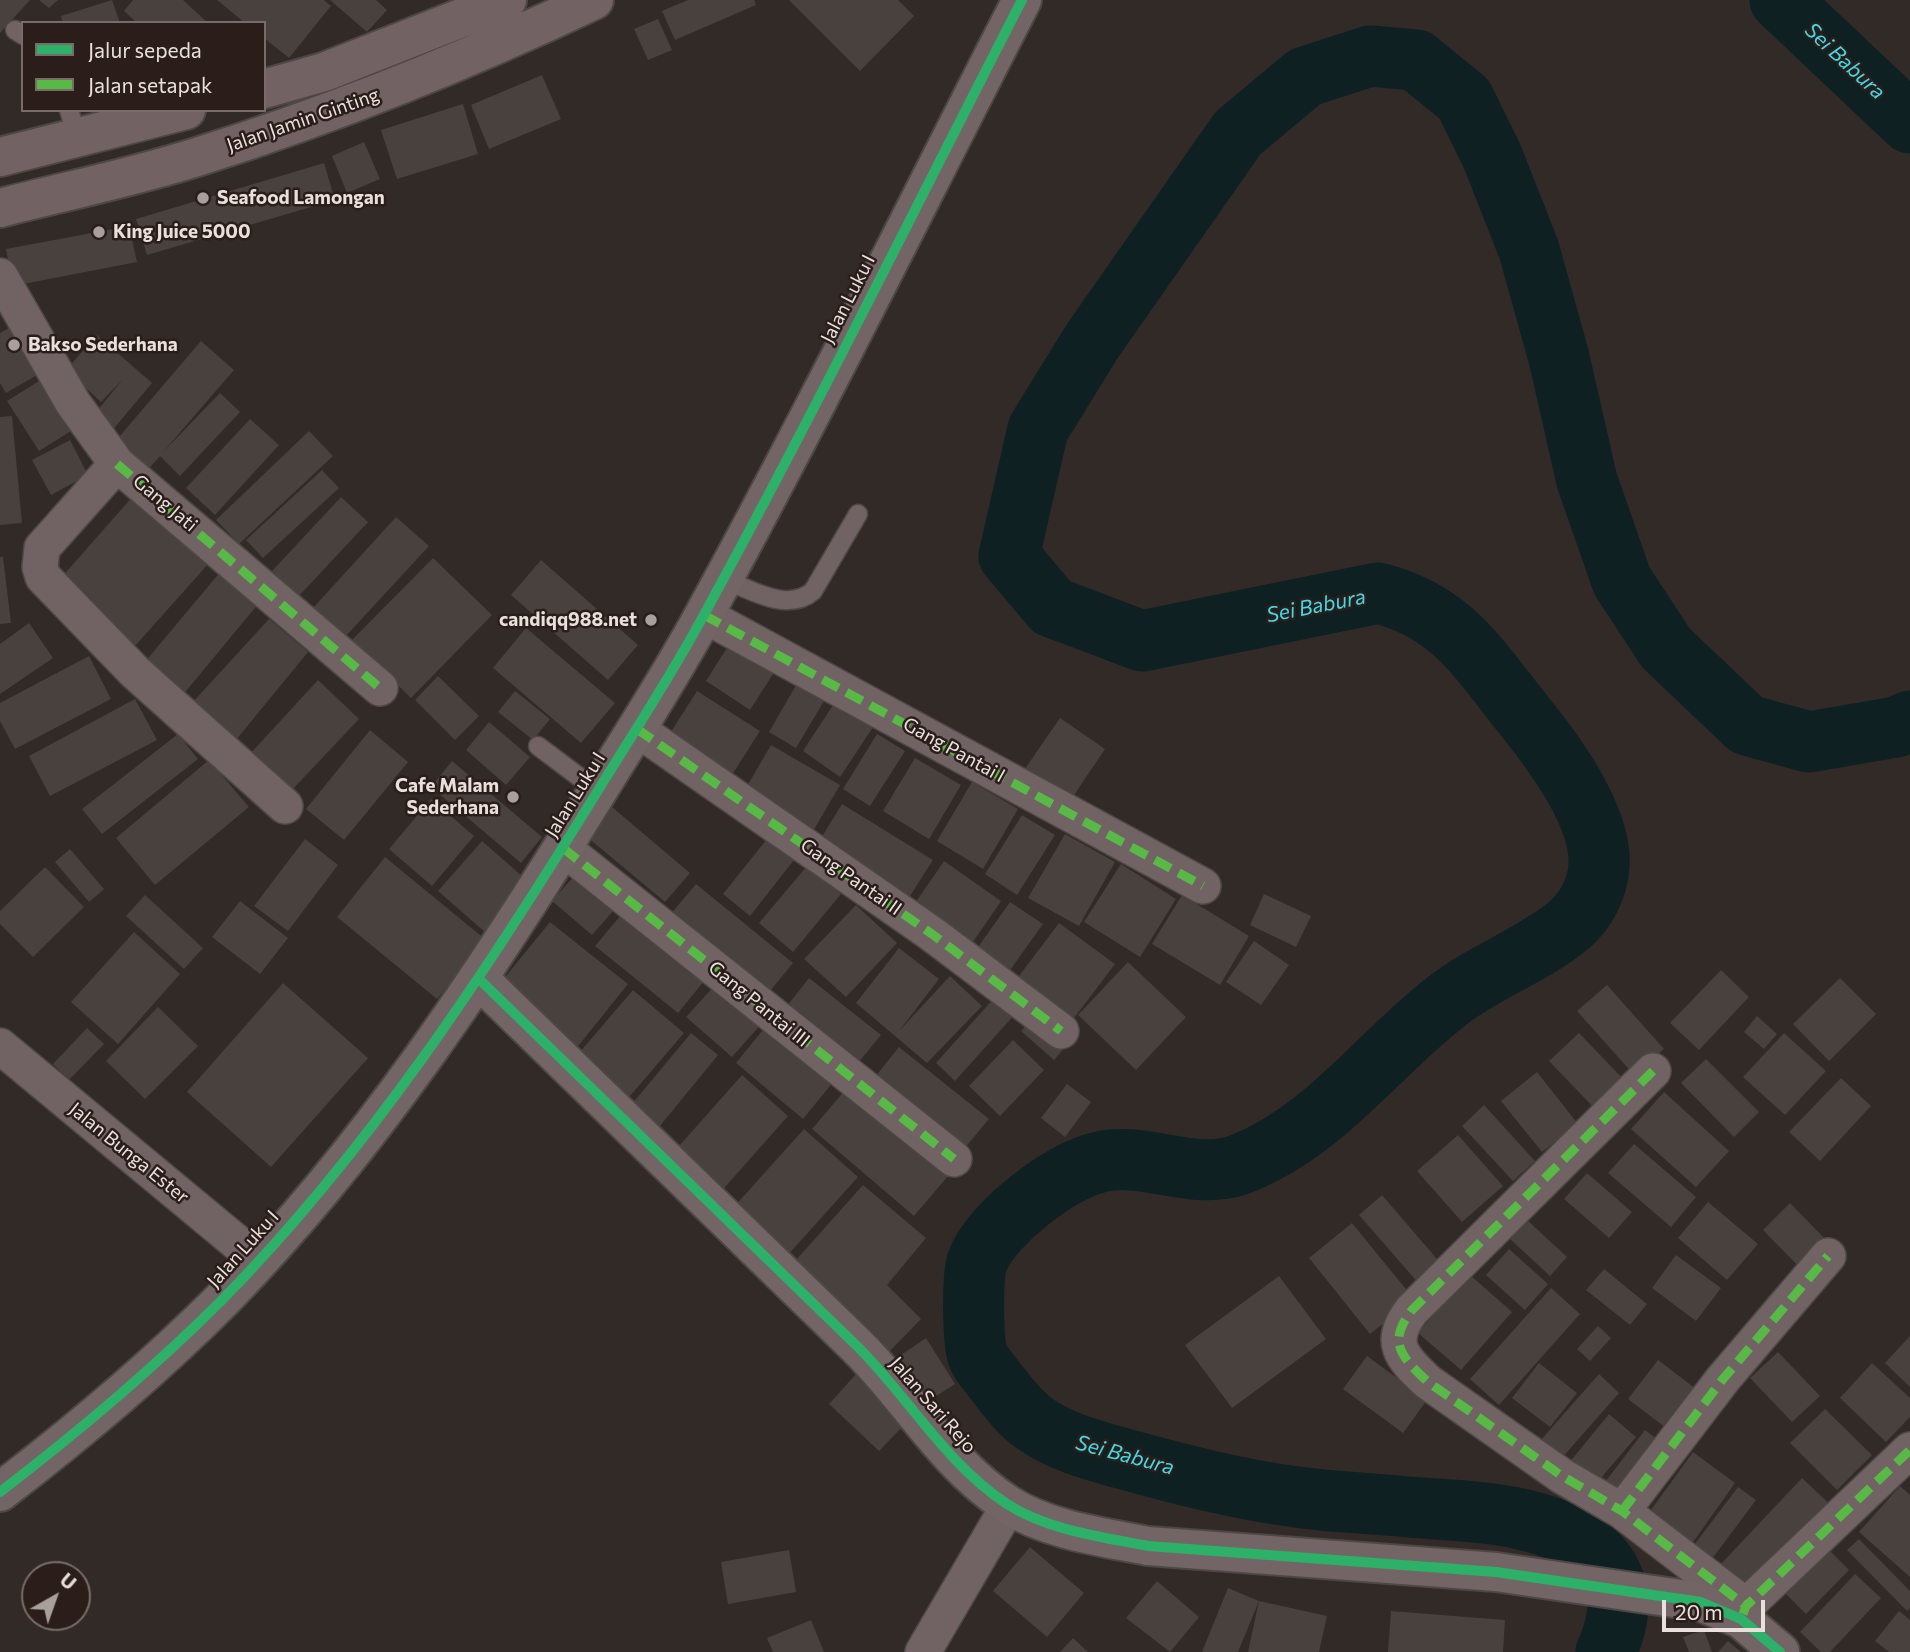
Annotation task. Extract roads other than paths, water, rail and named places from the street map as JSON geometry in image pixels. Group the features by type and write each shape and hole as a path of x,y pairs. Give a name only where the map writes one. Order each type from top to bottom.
{"main road":[{"name":"Jalan Jamin Ginting","path":"266,88 324,72 507,0"},
{"name":"Jalan Jamin Ginting","path":"0,208 198,157 354,104 477,55 594,0"},
{"path":"0,157 74,125 171,112"}],"street":[{"name":"Jalan Luku I","path":"0,1492 91,1420 221,1300 258,1260 393,1099 478,979 563,848 705,615 1022,0"},
{"name":"Gang Jati","path":"0,276 73,403 117,464 380,688"},
{"path":"117,464 42,548 40,566 43,577 135,672 285,806"},
{"name":"Gang Pantai I","path":"705,615 1203,886"},
{"name":"Gang Pantai II","path":"636,729 932,934 1061,1031"},
{"name":"Gang Pantai III","path":"563,848 954,1159"},
{"name":"Jalan Sari Rejo","path":"478,979 860,1349 953,1457 1009,1505 1045,1521 1095,1536 1148,1546 1496,1572 1701,1602 1744,1613 1780,1652"},
{"name":"Jalan Bunga Ester","path":"0,1046 258,1260"},
{"path":"1653,1071 1412,1310 1399,1333 1401,1353 1428,1382 1562,1476 1622,1511 1744,1613 1910,1450"},
{"path":"1622,1511 1723,1379 1828,1256"},
{"path":"923,1652 1009,1505"}],"lane":[{"path":"724,579 789,603 803,600 813,591 858,514"},
{"path":"538,746 598,791"}],"waterway":[{"name":"Sei Babura","path":"1780,0 1910,123"},
{"name":"Sei Babura","path":"1606,1652 1618,1610 1617,1591 1612,1575 1602,1560 1571,1536 1531,1521 1494,1514 1276,1494 1191,1476 1092,1450 1056,1436 1028,1419 1007,1396 978,1356 974,1307 977,1262 992,1237 1029,1201 1081,1168 1100,1162 1135,1160 1206,1170 1223,1169 1241,1164 1271,1149 1325,1112 1447,1001 1568,926 1590,898 1599,865 1598,846 1584,805 1547,745 1461,639 1444,624 1403,601 1378,593 1142,641 1052,607 1009,556 1038,429 1093,340 1238,133 1305,77 1370,56 1416,60 1464,99 1492,156 1529,250 1559,358 1587,481 1622,581 1666,648 1747,725 1809,742 1896,727 1910,721"}],"place":[{"name":"Seafood Lamongan","path":"203,198"},
{"name":"King Juice 5000","path":"99,232"},
{"name":"Bakso Sederhana","path":"14,345"},
{"name":"candiqq988.net","path":"651,620"},
{"name":"Cafe Malam Sederhana","path":"513,797"}]}
